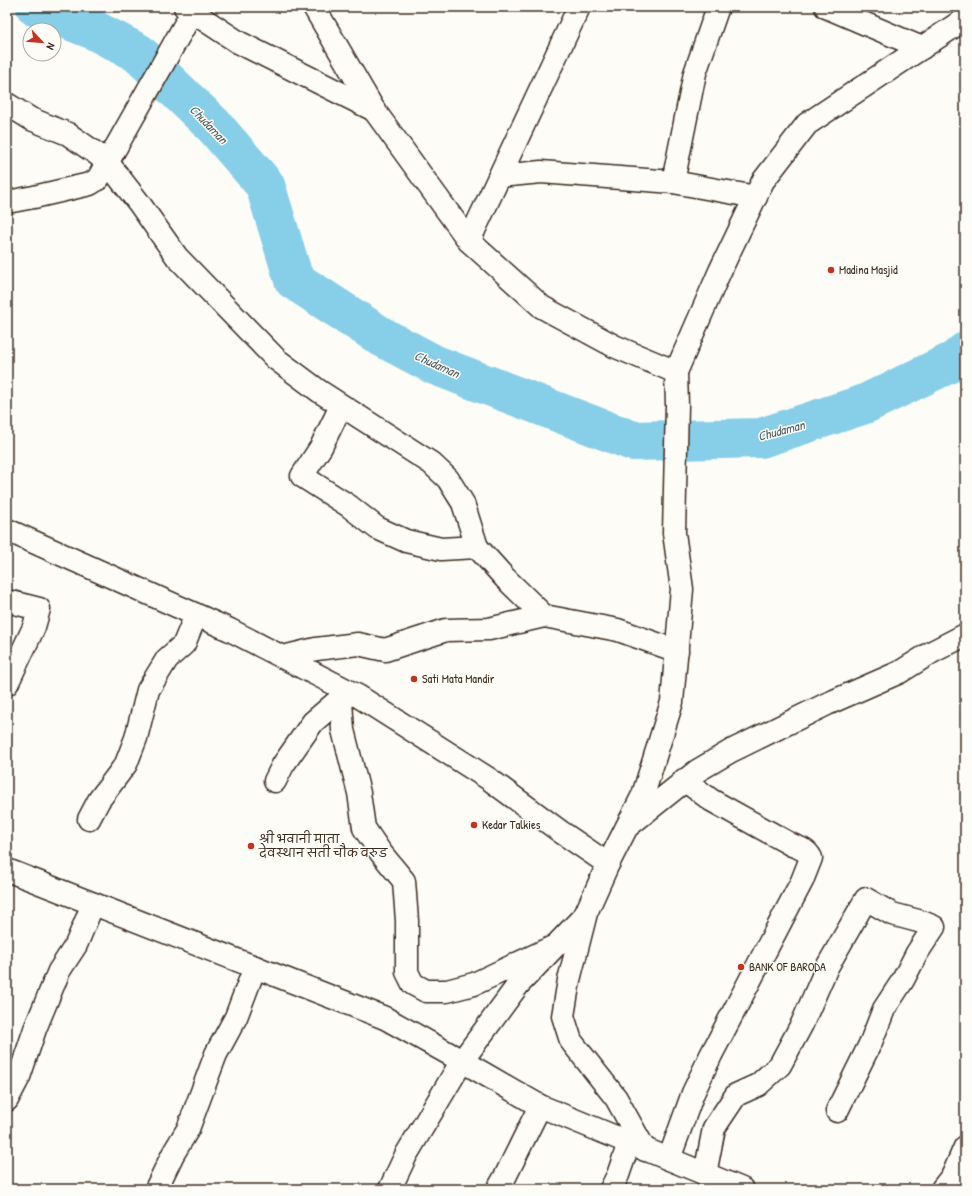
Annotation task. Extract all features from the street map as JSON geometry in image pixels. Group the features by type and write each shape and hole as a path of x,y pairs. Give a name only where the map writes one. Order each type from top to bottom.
{"street":[{"path":"314,7 374,110 469,241 542,307 614,346 676,372"},
{"path":"469,241 579,7"},
{"path":"673,182 695,72 718,7"},
{"path":"826,7 922,48"},
{"path":"7,202 90,184 98,179 112,157 180,35 191,9 238,42 374,110"},
{"path":"637,1146 616,1098 571,1041 563,1016 569,980 586,913 608,864 643,795 672,702 682,589 674,533 677,405 676,372 720,271 763,181 807,124 965,19"},
{"path":"7,104 31,119 68,134 97,154 112,157 139,203 177,257 276,359 341,406 431,463 448,479 463,503 477,547 544,616"},
{"path":"500,176 541,172 673,182 756,197"},
{"path":"341,406 321,447 302,476 349,506 377,528 406,540 441,549 477,547"},
{"path":"7,530 230,630 282,657 340,692 358,696 489,780 608,864"},
{"path":"7,602 39,610 34,627 7,684"},
{"path":"89,819 99,800 126,764 136,738 148,690 167,659 184,644 196,615"},
{"path":"282,657 316,649 358,644 384,650 446,630 490,628 544,616 618,630 677,651"},
{"path":"627,827 697,770 730,751 827,704 900,672 932,652 965,635"},
{"path":"275,782 283,765 313,722 340,692"},
{"path":"340,692 343,730 359,793 364,828 381,853 404,880 407,921 407,972 413,984 426,991 454,990 474,984 556,945"},
{"path":"669,1159 693,1093 711,1055 802,881 811,858 804,850 767,832 711,800 684,780"},
{"path":"7,870 385,1018 540,1106 740,1189"},
{"path":"705,1174 714,1128 736,1095 758,1085 780,1065 802,1024 827,966 866,898 892,914 922,922 934,927 884,1009 871,1042 837,1111"},
{"path":"7,1100 18,1077 35,1029 59,972 76,945 93,904"},
{"path":"390,1189 406,1155 462,1061 518,985 586,913"},
{"path":"156,1189 173,1154 188,1128 216,1054 236,1017 255,967"},
{"path":"498,1189 540,1106"},
{"path":"611,1189 618,1175 637,1146"},
{"path":"942,1189 953,1175 965,1147"}],"waterway":[{"name":"Chudaman","path":"36,7 94,30 138,53 214,126 265,185 294,280 382,337 435,365 633,441 761,438 865,404 956,360 965,352"}],"place":[{"name":"Madina Masjid","path":"831,270"},
{"name":"Sati Mata Mandir","path":"414,679"},
{"name":"Kedar Talkies","path":"474,825"},
{"name":"श्री भवानी माता देवस्थान सती चौक वरुड","path":"251,846"},
{"name":"BANK OF BARODA","path":"741,967"}]}
